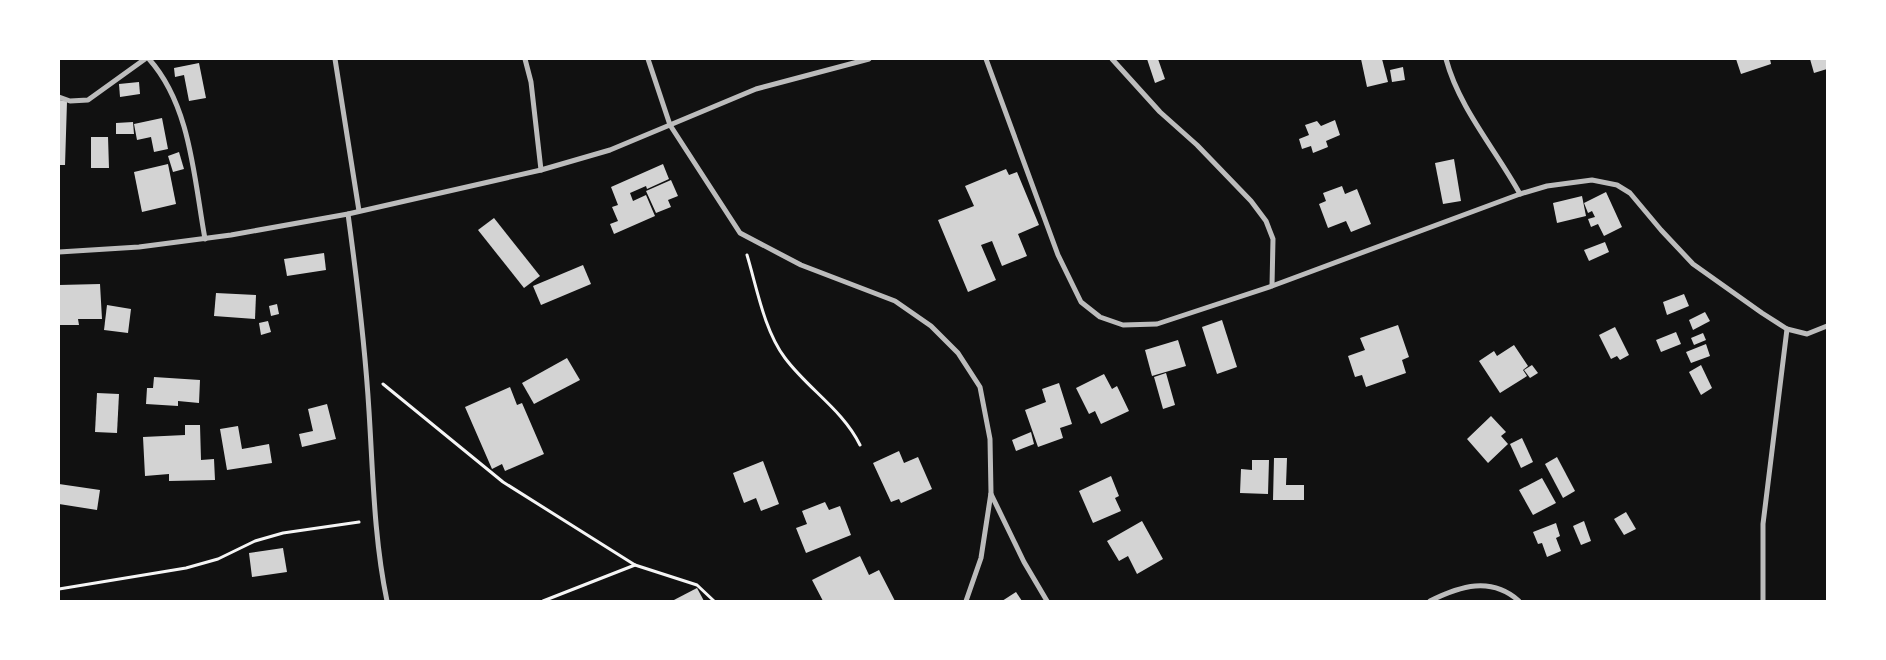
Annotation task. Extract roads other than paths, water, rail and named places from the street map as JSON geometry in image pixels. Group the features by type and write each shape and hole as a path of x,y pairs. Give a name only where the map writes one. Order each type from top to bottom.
{"street":[{"path":"59,97 70,101 88,100 145,59"},
{"path":"149,59 172,92 186,133 205,239"},
{"path":"336,59 359,212"},
{"path":"525,59 531,82 542,170"},
{"path":"648,59 670,125 740,233 801,265 895,301 931,326 958,353 980,386 990,439 991,493 981,558 966,601"},
{"path":"59,252 139,247 205,239 359,212 542,170 610,150 756,89 868,59"},
{"path":"986,59 1058,255 1082,302 1100,317 1123,325 1156,324 1272,286 1520,194 1548,186 1592,180 1617,184 1630,193 1693,264 1787,330 1806,334 1827,326"},
{"path":"1112,59 1160,112 1197,145 1251,201 1266,221 1273,239 1272,286"},
{"path":"1446,59 1462,101 1500,158 1520,194"},
{"path":"348,214 364,333 376,520 382,579 387,601"},
{"path":"1763,601 1763,524 1787,330"},
{"path":"991,493 1024,562 1047,601"},
{"path":"1430,601 1465,587 1489,584 1519,601"}]}
